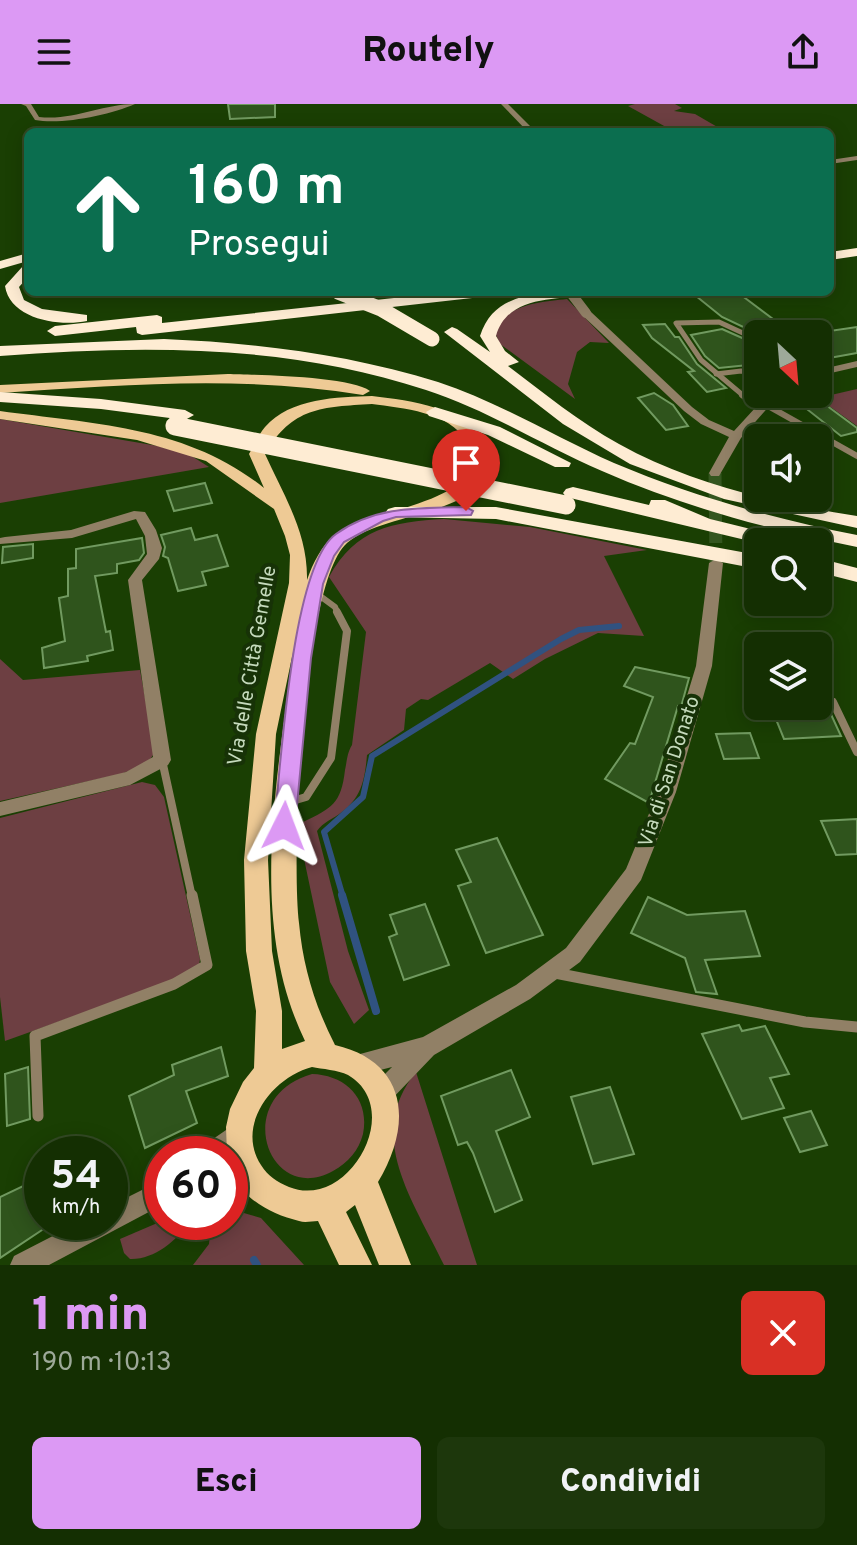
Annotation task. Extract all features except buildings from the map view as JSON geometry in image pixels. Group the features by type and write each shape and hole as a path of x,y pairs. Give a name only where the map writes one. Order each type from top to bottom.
{"highway":[{"path":"834,248 857,245"},
{"path":"834,255 857,252"},
{"path":"0,265 24,258"},
{"path":"24,273 12,286 14,300 35,311 62,317 105,318 291,306"},
{"path":"348,296 381,309 432,339 609,467"},
{"path":"381,296 452,332 573,423 655,468 752,500 857,522"},
{"path":"0,337 382,296"},
{"path":"0,348 455,296"},
{"path":"550,296 516,304 495,317 488,336 499,354 655,468"},
{"path":"0,348 154,342 236,346 317,356 443,390 484,406 609,467 736,513 857,541"},
{"path":"0,397 101,404 570,499 701,521 744,532"},
{"path":"0,406 180,420"},
{"path":"428,410 494,431 597,480 701,521"},
{"path":"570,499 744,546"},
{"path":"395,513 479,512 516,516 744,559"},
{"path":"832,553 857,558"},
{"path":"832,569 857,577"},
{"path":"832,574 857,577"}],"main road":[{"path":"0,389 205,379 272,380 355,390 428,410 475,442 481,457 475,482 432,505 364,523 339,539 327,555 314,591 302,658 285,804 284,877 292,955 308,1021 325,1054"},
{"name":"Via delle Città Gemelle","path":"268,1074 269,1011 259,951 258,824 266,734 298,583 299,555 283,510 257,454 264,435 275,424 303,409 332,401 366,399 428,410"},
{"path":"0,415 160,441 187,449 226,467 283,510"},
{"path":"239,1136 250,1095 268,1074 294,1057 325,1054 348,1059 357,1065 381,1094 387,1119 385,1140 379,1159 363,1181 333,1202 313,1206"},
{"path":"363,1181 395,1265"},
{"path":"248,1183 275,1199 293,1205 327,1206 356,1265"}],"street":[{"path":"24,104 28,104 37,119 48,121 96,114 132,104"},
{"path":"504,104 528,128"},
{"path":"834,161 857,158"},
{"path":"573,296 586,313 688,409 705,422 736,436"},
{"path":"832,370 857,364"},
{"path":"715,473 736,436 759,408"},
{"path":"0,809 130,778 162,760 135,580 139,570 154,557 155,550 144,520 140,515 134,515 72,534 5,541"},
{"name":"Via di San Donato","path":"357,1065 427,1047 484,1017 550,972 573,955 634,874 667,792 704,666 716,563"},
{"path":"381,1094 427,1047"},
{"path":"235,1136 239,1133"},
{"path":"23,1265 71,1240"}],"lane":[{"path":"744,332 730,324 709,319 676,323 682,338 716,374 744,393"},
{"path":"716,374 744,372"},
{"path":"772,408 790,413 827,441 857,456"},
{"path":"285,804 306,797 331,758 347,631 335,607 314,591"},
{"path":"833,702 857,752"},
{"path":"38,1116 35,1036 174,984 207,965 162,760"},
{"path":"550,972 805,1022 857,1027"}],"shaded area":[{"path":"675,104 682,108 674,111 695,114 719,128 668,128 628,106"},
{"path":"567,299 609,343 590,342 577,352 568,384 575,399 500,344 495,333 506,316 515,310 535,303"},
{"path":"857,389 857,426 832,408 832,395"},
{"path":"0,419 158,446 190,455 209,467 0,503"},
{"path":"444,519 530,527 647,550 604,556 644,636 598,633 513,679 490,663 428,700 421,699 406,709 404,730 367,755 363,779 354,800 317,831 348,951 369,1010 354,1024 330,982 299,835 303,822 333,804 341,790 352,745 366,632 329,577 351,548 377,531 408,522"},
{"path":"0,659 23,680 140,670 155,752 147,764 121,774 0,801"},
{"path":"142,782 155,785 164,797 199,965 189,975 5,1041 0,997 0,818"},
{"path":"416,1072 477,1265 444,1265 399,1168 394,1144 394,1120 401,1096"},
{"path":"312,1074 335,1079 353,1091 363,1110 364,1121 361,1140 348,1160 333,1171 310,1178 291,1174 276,1162 267,1145 265,1124 272,1104 287,1086"},
{"path":"248,1214 261,1218 304,1265 193,1265 209,1240 248,1240"},
{"path":"144,1229 144,1240 173,1240 156,1253 130,1259 124,1253 120,1240 128,1240 128,1236"}],"waterway":[{"path":"343,897 324,832 363,797 372,756 561,639 579,630 619,626"},
{"path":"342,895 376,1011"},
{"path":"254,1260 257,1265"}],"tunnel":[{"path":"715,473 716,563"}],"route":[{"path":"284,826 302,658 315,584 327,555 339,539 377,518 395,513 466,511"}]}
